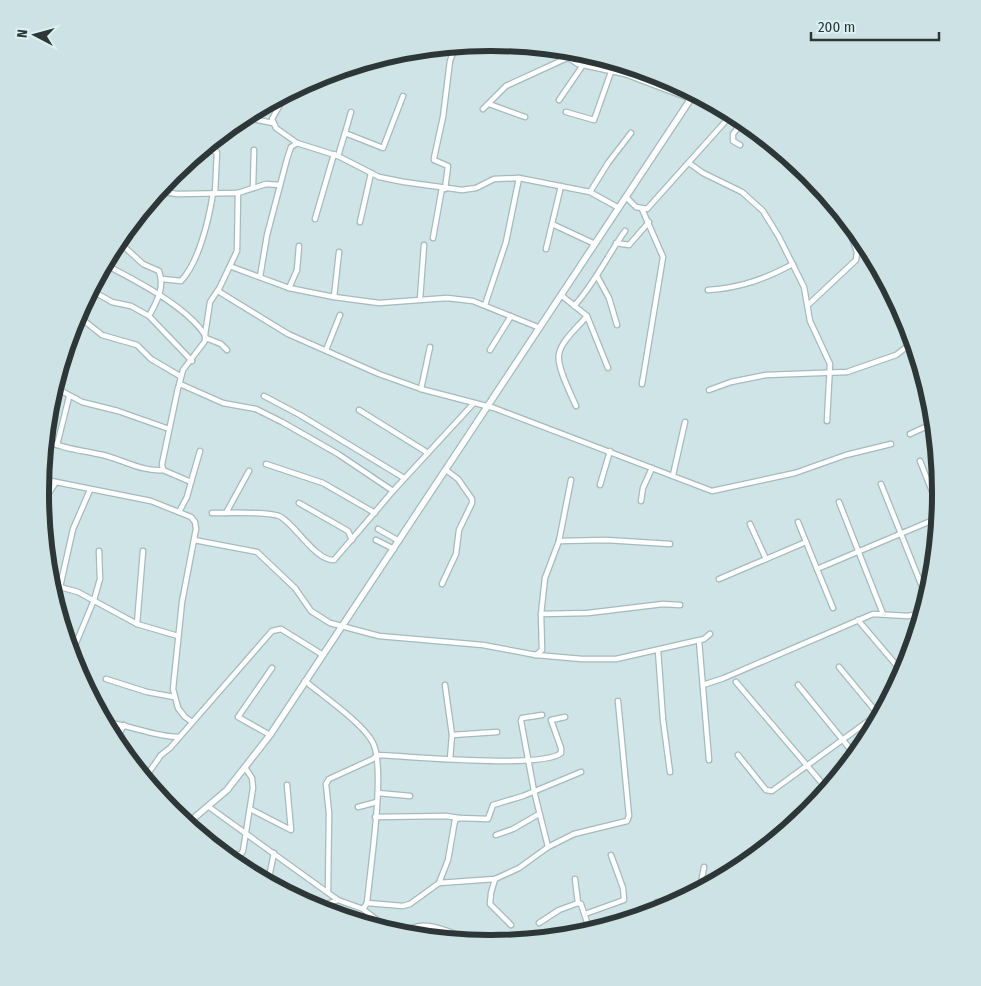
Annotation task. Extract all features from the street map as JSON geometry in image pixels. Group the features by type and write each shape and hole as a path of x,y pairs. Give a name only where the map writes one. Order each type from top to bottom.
{"street":[{"path":"432,238 448,166 434,160 434,158 444,117 450,61 453,53"},
{"path":"483,108 506,86 567,58"},
{"path":"568,58 583,65 625,74 662,86"},
{"path":"559,100 583,65"},
{"path":"566,112 594,120 611,72"},
{"path":"345,133 383,148 403,96"},
{"path":"193,819 209,807 246,769 343,627 486,406 627,198 691,99"},
{"path":"489,104 525,117"},
{"path":"273,123 274,114 279,105"},
{"path":"315,219 351,112"},
{"path":"255,120 273,123 297,143 336,155 371,173 404,182 443,189 469,190 494,178 519,178 590,192 619,208"},
{"path":"642,210 647,209 727,120"},
{"path":"738,127 733,134 733,141 740,145"},
{"path":"590,192 608,163 631,133"},
{"path":"260,277 267,236 280,185 291,147 297,143"},
{"path":"253,187 254,150"},
{"path":"162,278 181,281 191,268 208,218 214,193 216,152 211,152"},
{"path":"689,163 703,173 742,192 763,211 804,286 810,321 827,354 832,372 827,421"},
{"path":"360,222 371,173"},
{"path":"485,305 506,242 519,178"},
{"path":"167,192 238,193 266,184 280,185"},
{"path":"546,249 560,186"},
{"path":"163,470 180,376 192,361 206,337 210,302 232,267 239,244 238,193"},
{"path":"627,198 642,210 663,257 642,384"},
{"path":"616,243 629,245 649,222"},
{"path":"552,224 595,244"},
{"path":"574,306 588,290 616,243 626,231"},
{"path":"808,305 856,260 858,252 855,243"},
{"path":"420,299 424,245"},
{"path":"289,288 297,270 299,246"},
{"path":"124,247 143,264 159,271 162,278 160,296 149,316"},
{"path":"334,297 339,252"},
{"path":"708,290 733,288 750,284 792,264"},
{"path":"232,267 289,288 334,297 379,303 446,298 473,301 540,328"},
{"path":"111,268 160,296 195,324 206,337 221,344 227,350"},
{"path":"597,276 609,298 617,326"},
{"path":"218,290 288,334 379,374 421,389 486,406 718,491 795,473 846,455 892,444"},
{"path":"96,294 112,302 131,306 149,316 192,361"},
{"path":"561,295 587,316 608,368"},
{"path":"326,350 340,315"},
{"path":"490,350 511,316"},
{"path":"576,406 559,362 559,354 562,347 587,316"},
{"path":"84,320 102,335 137,345 151,359 180,376"},
{"path":"421,389 430,347"},
{"path":"709,390 731,382 766,375 847,372 896,355 907,347"},
{"path":"179,385 223,403 256,409 338,454 393,491"},
{"path":"61,392 69,397 169,429"},
{"path":"264,396 300,415 404,478"},
{"path":"57,445 69,397"},
{"path":"212,513 273,513 280,516 329,560 334,560 404,478 473,404"},
{"path":"359,410 428,453"},
{"path":"673,475 685,422"},
{"path":"910,434 927,427"},
{"path":"52,443 76,452 98,454 145,469 163,470 191,482"},
{"path":"179,512 187,497 200,451"},
{"path":"600,485 610,451"},
{"path":"920,461 932,490"},
{"path":"266,464 323,483 375,513"},
{"path":"641,502 643,488 652,468"},
{"path":"442,584 456,554 460,530 472,504 472,499 458,479 446,470"},
{"path":"226,513 249,471"},
{"path":"536,655 542,650 541,614 545,578 559,541 571,480"},
{"path":"49,481 151,501 191,517 195,522 194,540 178,636 174,697 178,708 185,718 192,722"},
{"path":"49,493 56,482"},
{"path":"881,484 922,587"},
{"path":"90,490 73,529 60,587 78,592 137,624 178,636"},
{"path":"839,502 883,614"},
{"path":"300,503 348,531 352,540"},
{"path":"817,569 931,521"},
{"path":"798,522 833,608"},
{"path":"750,524 766,559"},
{"path":"378,528 398,542"},
{"path":"194,540 258,552 295,588 311,611 343,627 397,639 483,644 536,655 582,659 616,658 658,650 699,641 707,638 710,634"},
{"path":"376,540 394,549"},
{"path":"559,541 606,540 670,544"},
{"path":"719,579 806,542"},
{"path":"75,644 94,600 100,579 99,551"},
{"path":"137,624 143,552"},
{"path":"541,614 588,613 663,604 680,605"},
{"path":"703,685 724,678 872,614 908,616 915,615"},
{"path":"858,620 897,666"},
{"path":"149,773 161,755 179,737 272,630 281,629 323,655"},
{"path":"699,641 708,760"},
{"path":"658,650 663,720 670,772"},
{"path":"839,667 876,708"},
{"path":"270,734 239,720 238,717 272,668"},
{"path":"106,679 147,692 174,697"},
{"path":"306,681 368,735 377,755 378,794 368,903 363,910"},
{"path":"736,682 823,784"},
{"path":"445,685 452,735 450,758"},
{"path":"798,685 850,749"},
{"path":"368,903 403,906 410,904 439,883 495,879 519,868 548,847 574,834 629,820 618,701"},
{"path":"542,715 522,718 534,791 548,847"},
{"path":"328,892 330,813 327,781 339,773 373,759 377,755 528,761 557,756 561,753 551,720 565,717"},
{"path":"738,755 769,791 778,789 869,721"},
{"path":"114,723 167,737 179,737"},
{"path":"120,733 124,725"},
{"path":"452,735 496,732"},
{"path":"237,854 240,855 246,841 245,831 253,788 252,778 246,769"},
{"path":"375,817 446,816 488,819 493,804 534,791 581,772"},
{"path":"250,809 291,830 287,785"},
{"path":"378,794 410,796"},
{"path":"358,808 377,802"},
{"path":"209,807 245,831 338,900 363,910 376,920"},
{"path":"496,835 513,829 539,814"},
{"path":"439,883 448,860 453,825 459,818"},
{"path":"269,876 274,853"},
{"path":"585,914 624,900 623,888 611,854"},
{"path":"701,881 704,867"},
{"path":"495,879 490,904 511,925"},
{"path":"576,879 578,903 581,904 588,924"},
{"path":"328,904 338,900"},
{"path":"539,923 559,910 578,903"},
{"path":"413,928 424,925 445,932"}]}
